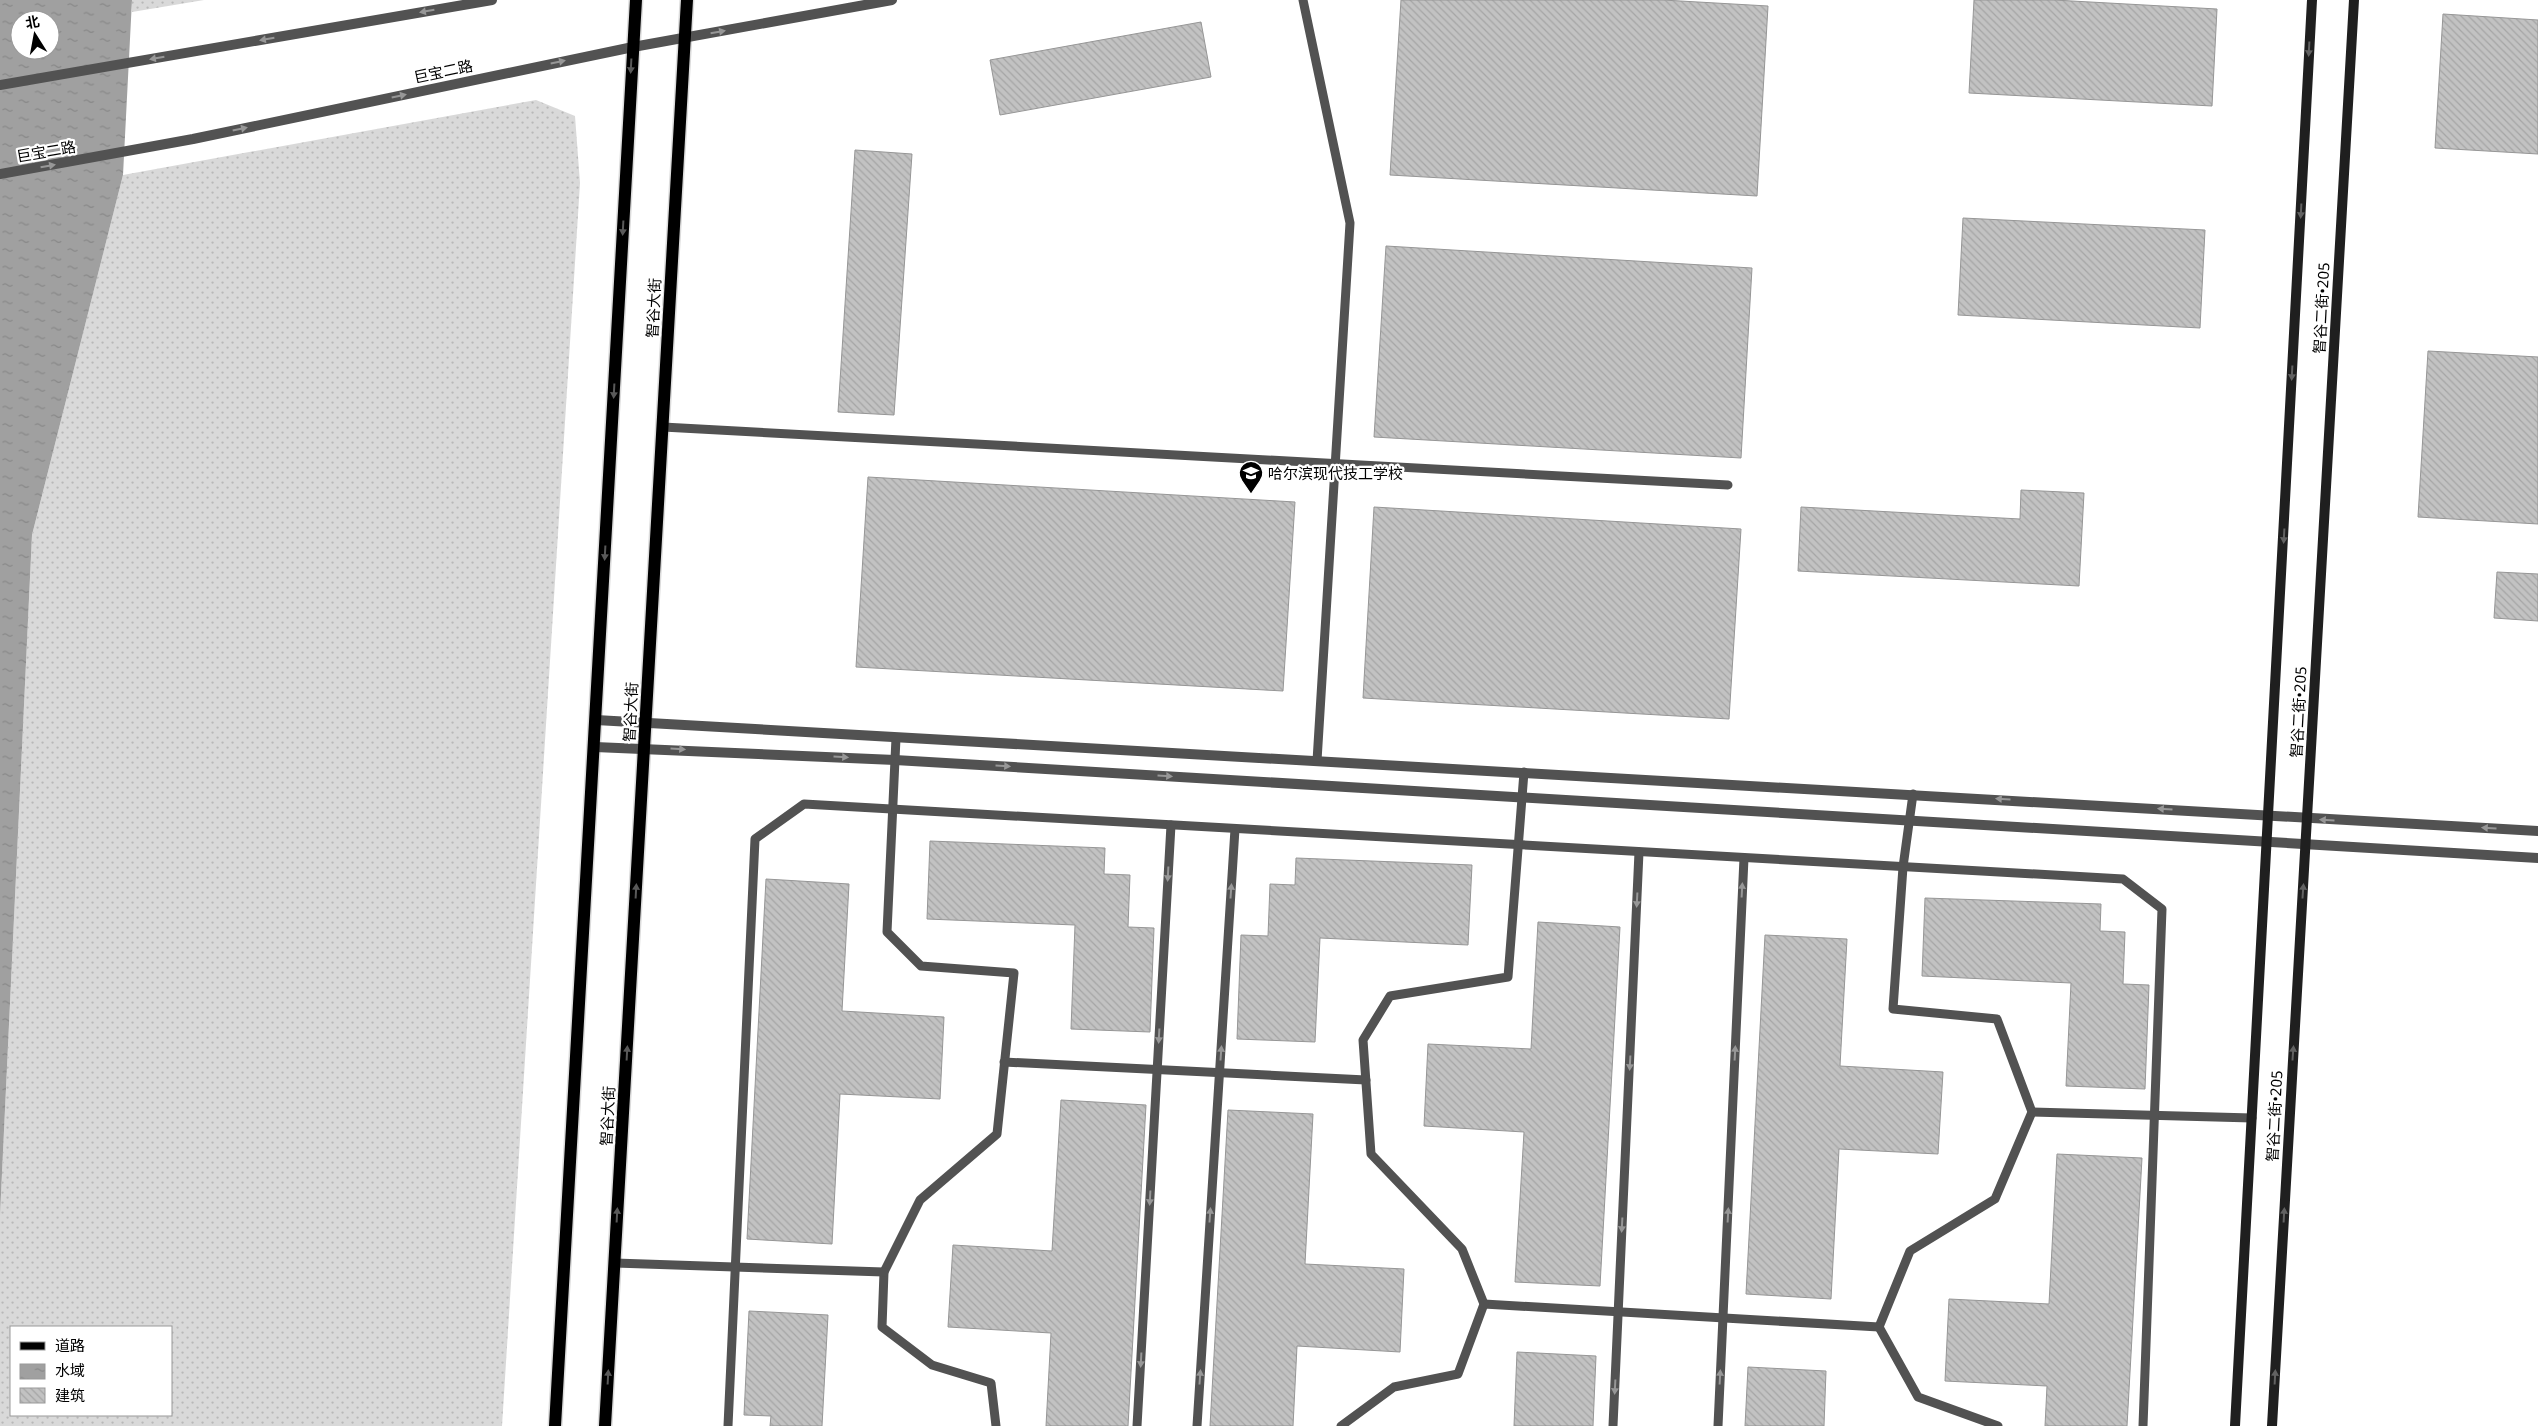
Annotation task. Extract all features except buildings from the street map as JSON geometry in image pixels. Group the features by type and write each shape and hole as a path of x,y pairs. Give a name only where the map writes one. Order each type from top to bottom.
{"main road":[{"path":"555,1426 636,0"},
{"name":"智谷大街","path":"605,1426 687,0"},
{"name":"智谷二街•205","path":"2235,1426 2270,816 2312,0"},
{"name":"智谷二街•205","path":"2272,1426 2354,0"}],"street":[{"path":"0,86 492,0"},
{"name":"巨宝二路","path":"0,174 193,140 632,47 892,0"},
{"path":"596,720 2538,831"},
{"path":"595,746 895,760 1522,796 2268,842 2306,846 2538,858"}],"lane":[{"path":"1303,0 1350,223 1317,761"},
{"path":"663,427 1728,485"},
{"path":"896,738 887,932 921,966 1014,973 997,1134 920,1200 884,1272 882,1326 932,1365 991,1383 996,1426"},
{"path":"1341,1426 1394,1386 1458,1374 1484,1304 1462,1249 1371,1154 1363,1040 1390,996 1508,977 1524,772"},
{"path":"1879,1327 1910,1251 1995,1199 2032,1112 1998,1019 1893,1009 1904,867 1913,794"},
{"path":"728,1426 755,840 804,804 2123,879 2162,909 2143,1426"},
{"path":"1138,1426 1170,825"},
{"path":"1197,1426 1235,829"},
{"path":"1613,1426 1639,852"},
{"path":"1718,1426 1744,858"},
{"path":"1004,1062 1366,1080"},
{"path":"2032,1112 2252,1118"},
{"path":"615,1263 884,1272"},
{"path":"1484,1304 1879,1327"},
{"path":"1879,1327 1918,1398 1998,1426"}],"shaded area":[{"path":"132,0 204,0 132,12"},
{"path":"536,100 575,116 580,183 502,1426 0,1426 0,1216 32,535 123,175"}],"water":[{"path":"0,0 132,0 123,175 32,535 0,1216"}],"place":[{"name":"哈尔滨现代技工学校","path":"1251,494"}]}
